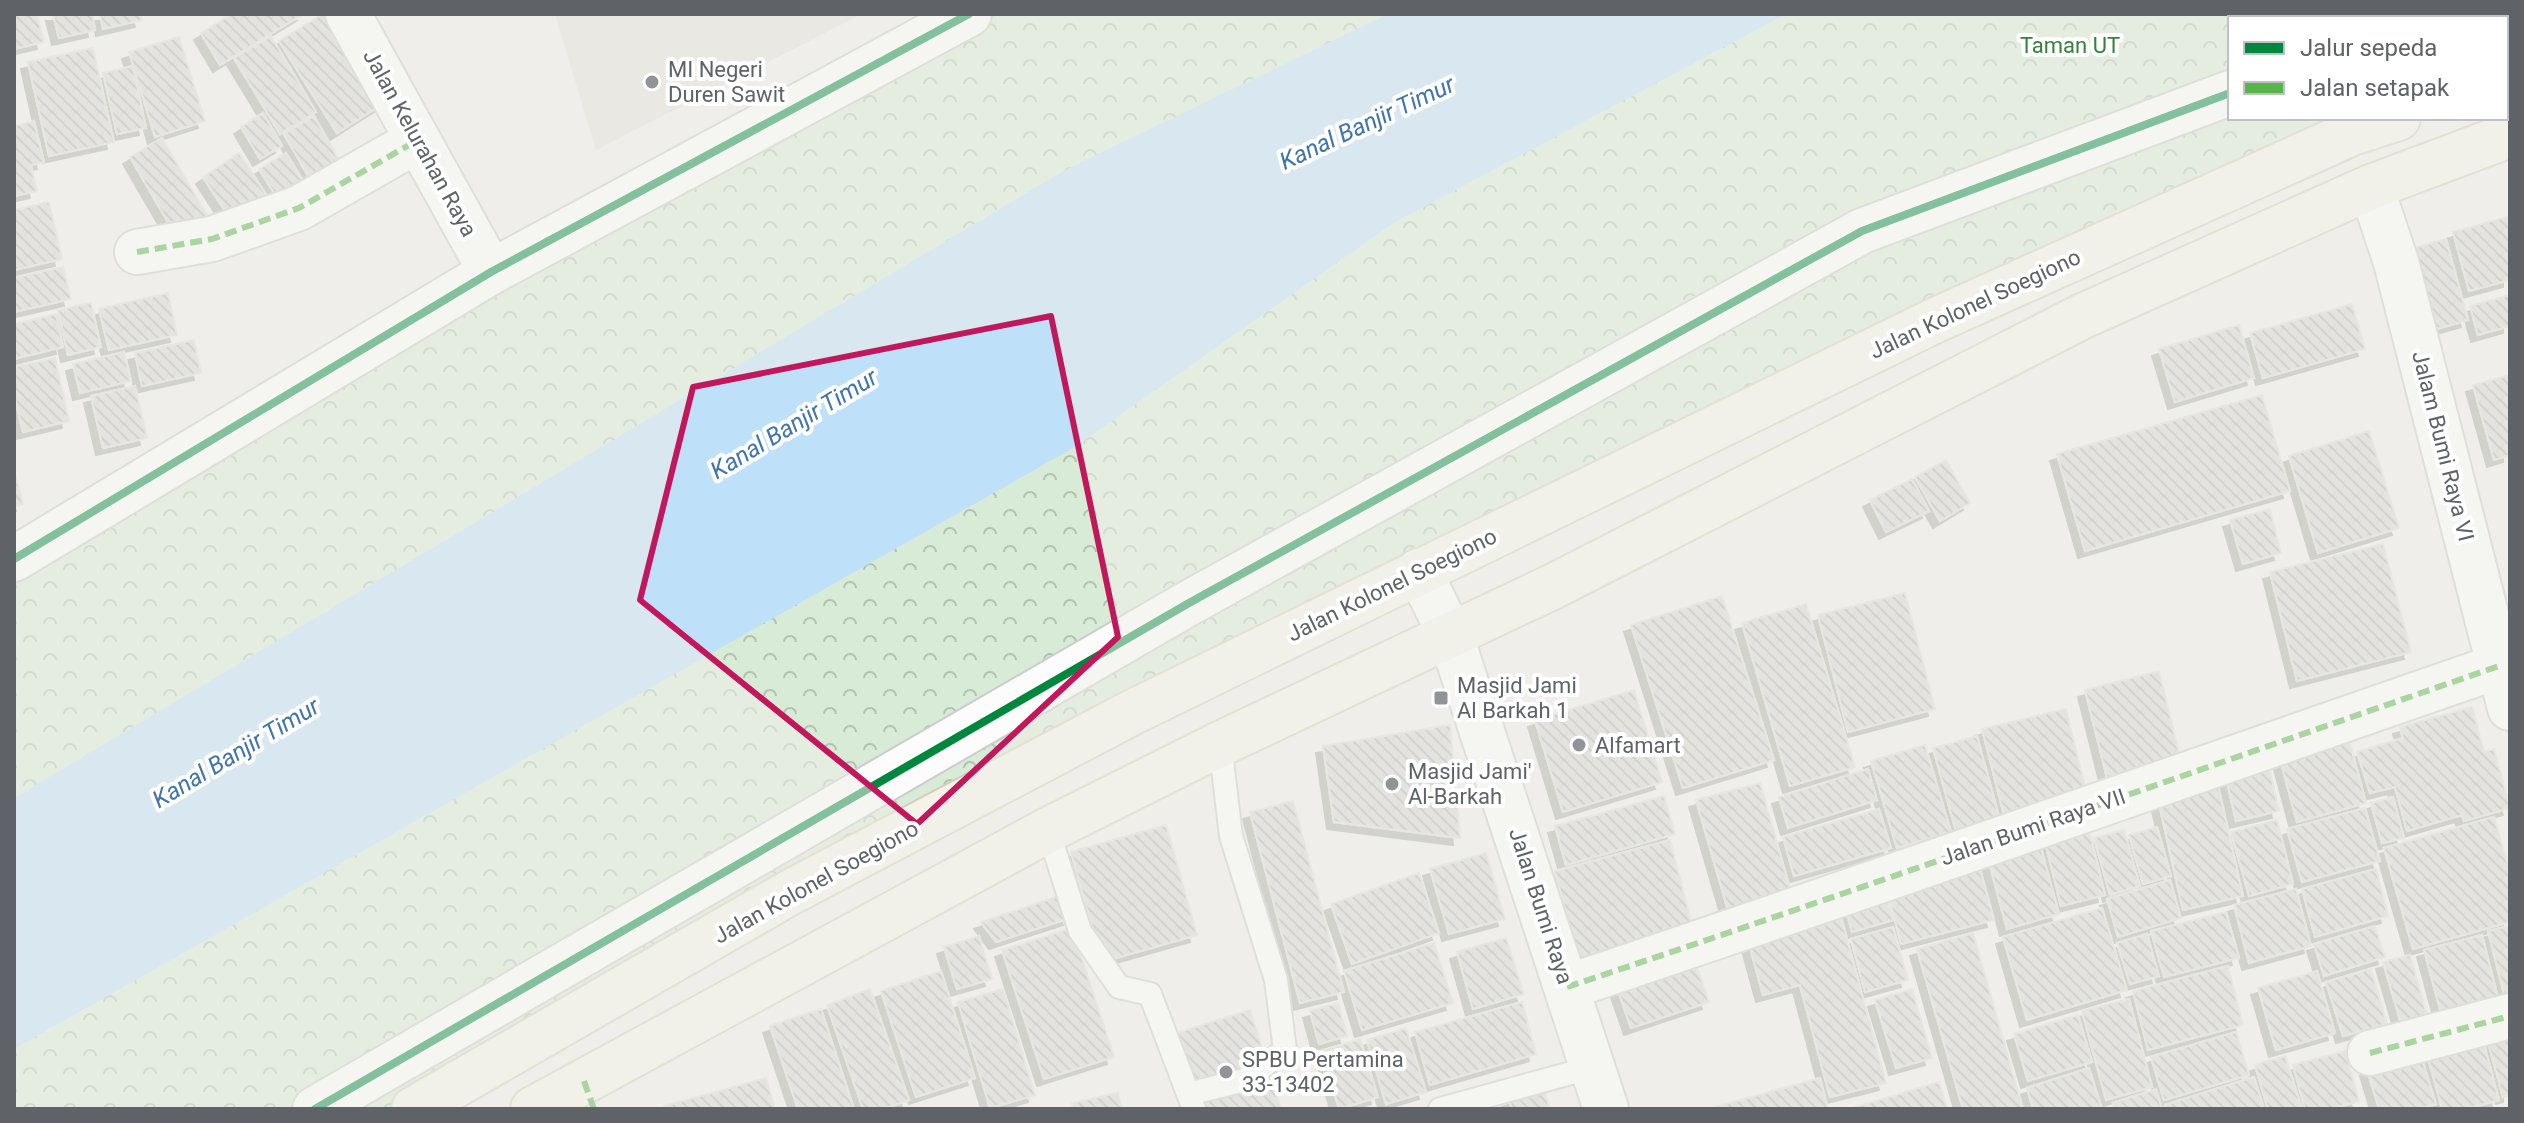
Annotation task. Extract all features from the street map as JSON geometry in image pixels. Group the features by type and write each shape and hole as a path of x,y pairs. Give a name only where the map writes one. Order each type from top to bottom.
{"main road":[{"name":"Jalan Kolonel Soegiono","path":"414,1109 789,893 1131,713 1936,320 2352,133 2392,120"},
{"path":"533,1109 589,1095 1048,830 1220,744 1554,586 2083,316 2371,187 2510,135"}],"street":[{"name":"Jalan Kelurahan Raya","path":"348,14 491,272"},
{"path":"14,559 491,272 969,14"},
{"path":"315,1109 1189,603 1862,231 2228,94"},
{"path":"137,252 212,239 299,208 418,140"},
{"name":"Jalam Bumi Raya VI","path":"2371,187 2396,262 2510,708"},
{"name":"Jalan Bumi Raya","path":"1419,571 1450,634 1606,1109"},
{"name":"Jalan Bumi Raya VII","path":"1567,987 1827,900 2075,811 2499,666"},
{"path":"2370,1053 2510,1016"}],"lane":[{"path":"1048,830 1080,931 1119,987 1150,994 1191,1102 1245,1080 1285,1050 1276,980 1231,836 1220,744"},
{"path":"1440,1109 1593,1067"}],"highlighted area":[{"path":"1051,316 1118,637 917,824 640,600 693,387"}],"shaded area":[{"name":"MI Negeri Duren Sawit","path":"555,14 862,14 596,150"}],"green space":[{"name":"Taman UT","path":"969,14 2510,14 2508,82 2508,16 2228,16 2228,120 2393,120 1936,320 414,1109 14,1109 14,559"}],"water":[{"name":"Kanal Banjir Timur","path":"1388,14 1786,14 1392,224 1073,448 14,1049 14,798 1065,170"}],"building":[{"path":"14,14 37,14 44,42 14,49"},
{"path":"53,14 92,14 95,30 59,38"},
{"path":"100,14 140,14 142,20 103,29"},
{"path":"232,14 303,14 220,65 201,33"},
{"path":"323,14 381,105 337,133 279,41"},
{"path":"271,36 316,112 280,134 234,58"},
{"path":"179,37 205,121 155,137 129,52"},
{"path":"93,48 114,142 49,156 28,62"},
{"path":"133,66 146,128 117,134 103,73"},
{"path":"263,113 282,146 260,159 241,127"},
{"path":"314,116 344,169 314,186 284,134"},
{"path":"34,121 44,162 31,165 37,191 14,196 14,126"},
{"path":"162,138 208,217 176,236 130,157"},
{"path":"239,153 267,196 231,220 203,177"},
{"path":"286,153 303,181 276,196 259,169"},
{"path":"49,202 62,259 14,270 14,210"},
{"path":"2510,216 2510,280 2469,291 2453,232"},
{"path":"2446,239 2468,320 2426,332 2403,251"},
{"path":"63,267 71,299 14,312 14,278"},
{"path":"168,293 177,335 109,350 99,309"},
{"path":"2510,295 2510,326 2478,335 2470,306"},
{"path":"91,303 101,347 68,355 58,310"},
{"path":"2352,304 2365,349 2263,378 2250,333"},
{"path":"56,314 63,347 14,359 14,324"},
{"path":"2239,325 2254,378 2175,402 2159,349"},
{"path":"194,340 201,373 142,386 135,353"},
{"path":"124,352 131,381 80,393 73,364"},
{"path":"55,358 69,421 23,432 14,394 14,367"},
{"path":"2510,375 2510,455 2494,460 2473,385"},
{"path":"135,386 147,438 103,448 91,396"},
{"path":"2262,395 2290,491 2085,551 2057,454"},
{"path":"2369,431 2399,528 2318,553 2289,456"},
{"path":"1946,460 1970,503 1940,521 1915,477"},
{"path":"14,470 23,504 14,507"},
{"path":"1912,479 1929,511 1886,532 1870,500"},
{"path":"2270,509 2281,553 2243,564 2230,520"},
{"path":"2383,544 2411,652 2297,681 2270,572"},
{"path":"1905,593 1935,709 1848,732 1818,615"},
{"path":"1722,596 1774,760 1683,788 1631,625"},
{"path":"1806,604 1855,767 1790,786 1742,623"},
{"path":"2159,671 2182,765 2108,782 2085,690"},
{"path":"1634,690 1662,782 1563,812 1535,720"},
{"path":"2472,707 2484,752 2494,749 2510,808 2464,821 2462,815 2407,831 2395,787 2370,793 2357,752 2403,738 2400,727"},
{"path":"2066,709 2087,795 2004,815 1982,729"},
{"name":"Masjid Jami' Al-Barkah","path":"1450,725 1460,838 1334,822 1323,746"},
{"path":"1977,736 2001,824 1957,835 1933,748"},
{"path":"2349,740 2366,803 2297,822 2280,759"},
{"path":"1925,745 1951,832 1897,848 1871,761"},
{"path":"2267,758 2279,811 2236,821 2224,768"},
{"path":"1868,769 1877,800 1788,828 1779,797"},
{"path":"2215,772 2243,896 2183,910 2155,786"},
{"path":"1760,783 1791,892 1728,910 1696,800"},
{"path":"1664,796 1675,834 1566,865 1555,826"},
{"path":"2393,797 2404,838 2382,843 2371,803"},
{"path":"1293,801 1344,992 1300,1003 1250,812"},
{"path":"2365,808 2380,861 2302,882 2287,829"},
{"path":"1879,809 1891,848 1794,876 1783,837"},
{"path":"2494,817 2510,872 2510,922 2413,949 2384,848"},
{"path":"2277,820 2293,884 2249,896 2231,832"},
{"path":"2087,822 2105,895 2061,906 2043,834"},
{"path":"1166,825 1197,935 1102,962 1071,852"},
{"path":"2157,827 2171,876 2143,884 2129,835"},
{"path":"2124,830 2140,886 2110,895 2094,838"},
{"path":"2038,837 2059,914 2007,929 1986,851"},
{"path":"1670,840 1695,937 1580,968 1555,871"},
{"path":"1486,853 1505,919 1449,934 1430,869"},
{"path":"1977,858 1994,920 1901,944 1885,882"},
{"path":"2376,869 2388,916 2315,937 2302,889"},
{"path":"1419,873 1439,933 1352,964 1331,904"},
{"path":"2170,880 2181,918 2118,937 2107,899"},
{"path":"2296,889 2311,946 2249,963 2234,905"},
{"path":"1885,891 1893,920 1852,932 1844,903"},
{"path":"1062,895 1070,918 996,942 981,922"},
{"path":"2102,908 2127,990 2027,1020 2003,937"},
{"path":"2226,912 2239,958 2164,977 2151,931"},
{"path":"1840,913 1886,1083 1830,1097 1800,985 1763,995 1748,940"},
{"path":"2375,926 2385,957 2324,976 2314,944"},
{"path":"2510,926 2510,1005 2507,1006 2488,931"},
{"path":"1893,927 1908,980 1865,992 1851,939"},
{"path":"1072,928 1114,1057 1044,1079 1002,950"},
{"path":"1973,933 2023,1109 1963,1109 1917,949"},
{"path":"2147,934 2159,976 2130,984 2117,943"},
{"path":"2482,935 2500,1006 2443,1020 2424,950"},
{"path":"979,936 992,979 957,989 944,947"},
{"path":"1506,938 1524,994 1473,1009 1457,952"},
{"path":"1434,943 1453,1003 1362,1030 1344,971"},
{"path":"1692,953 1709,1002 1631,1028 1614,979"},
{"path":"2410,955 2429,1022 2403,1030 2383,962"},
{"path":"2228,966 2243,1025 2148,1050 2133,991"},
{"path":"2371,969 2387,1024 2343,1036 2326,982"},
{"path":"941,971 975,1078 916,1097 881,991"},
{"path":"2317,971 2335,1033 2276,1050 2258,988"},
{"path":"870,989 909,1100 883,1109 863,1109 827,1005"},
{"path":"1003,989 1035,1095 990,1108 958,1002"},
{"path":"1912,989 1932,1058 1896,1068 1875,1000"},
{"path":"2129,999 2152,1087 2106,1100 2082,1011"},
{"path":"1522,1002 1536,1054 1430,1085 1415,1032"},
{"path":"1338,1003 1347,1036 1319,1044 1310,1011"},
{"path":"821,1009 854,1109 798,1109 770,1026"},
{"name":"SPBU Pertamina 33-13402","path":"1250,1010 1281,1109 1193,1109 1170,1035"},
{"path":"2078,1015 2092,1062 2028,1081 2014,1034"},
{"path":"1406,1028 1426,1092 1386,1104 1367,1040"},
{"path":"2510,1028 2510,1095 2503,1097 2486,1035"},
{"path":"2236,1032 2249,1075 2164,1100 2151,1057"},
{"path":"2482,1036 2499,1100 2466,1109 2442,1109 2426,1050"},
{"path":"1360,1039 1378,1097 1339,1109 1322,1051"},
{"path":"2345,1051 2359,1101 2331,1109 2305,1109 2293,1065"},
{"path":"2420,1053 2436,1104 2419,1109 2379,1109 2367,1069"},
{"path":"2285,1056 2302,1109 2268,1109 2255,1065"},
{"path":"2089,1068 2102,1109 2033,1109 2027,1088"},
{"path":"2254,1077 2264,1109 2166,1109 2165,1105"},
{"path":"766,1078 775,1109 664,1109 664,1106"},
{"path":"1820,1078 1828,1109 1708,1109"},
{"path":"1939,1082 1947,1109 1855,1107"},
{"path":"1543,1088 1550,1109 1512,1109 1509,1100"},
{"path":"2156,1089 2162,1109 2115,1109 2113,1103"},
{"path":"1118,1093 1122,1109 1073,1109 1072,1103"}],"marked path":[{"path":"2434,16 2439,14"},
{"path":"137,252 212,239 299,208 418,140"},
{"path":"1567,987 2499,666"},
{"path":"2370,1053 2510,1016"},
{"path":"584,1081 594,1109"}],"cycle path":[{"path":"14,559 491,272 969,14"},
{"path":"315,1109 1189,603 1862,231 2228,94"}],"place":[{"name":"MI Negeri Duren Sawit","path":"652,82"},
{"name":"Masjid Jami Al Barkah 1","path":"1441,698"},
{"name":"Alfamart","path":"1579,745"},
{"name":"Masjid Jami' Al-Barkah","path":"1392,784"},
{"name":"SPBU Pertamina 33-13402","path":"1226,1072"}]}
